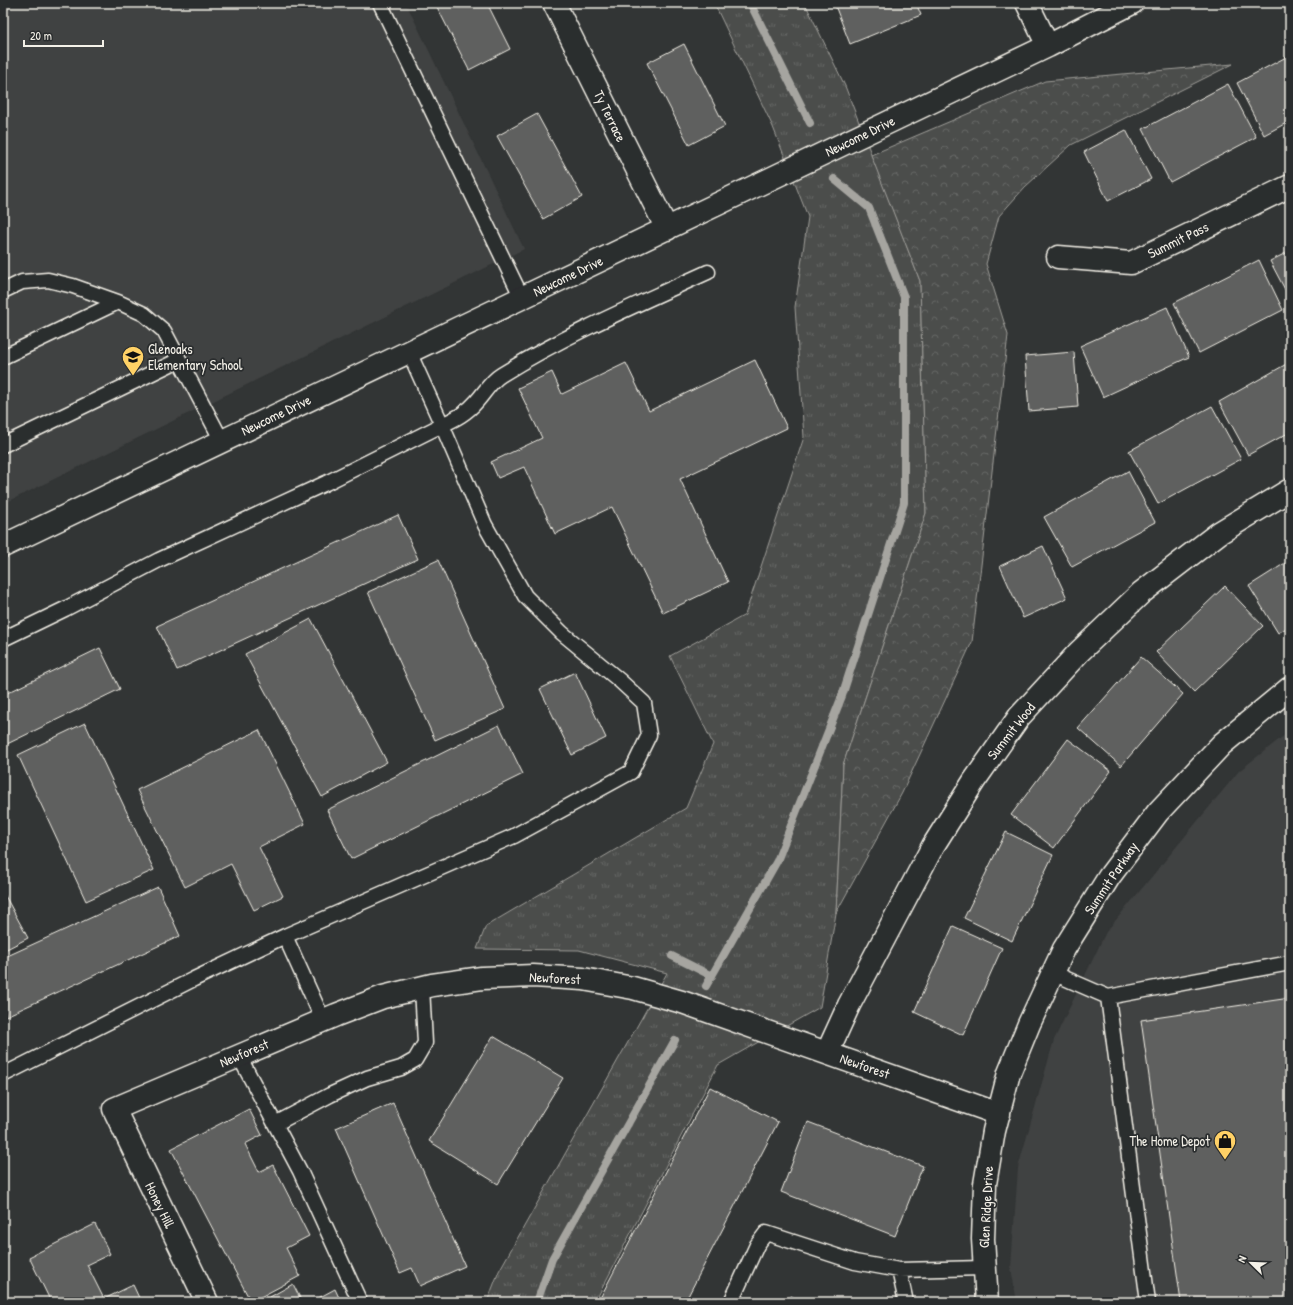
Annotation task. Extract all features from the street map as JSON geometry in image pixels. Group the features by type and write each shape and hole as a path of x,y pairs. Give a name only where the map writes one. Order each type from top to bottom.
{"street":[{"name":"Ty Terrace","path":"554,3 666,229"},
{"path":"1027,3 1048,46"},
{"name":"Newcome Drive","path":"3,546 1048,46 1132,3"},
{"name":"Summit Pass","path":"1058,257 1131,263 1290,186"},
{"name":"Summit Wood","path":"827,1053 849,1005 933,846 974,781 1019,718 1079,652 1141,593 1219,533 1290,490"},
{"name":"Summit Parkway","path":"999,1114 1009,1073 1029,1024 1064,949 1109,877 1158,812 1222,744 1290,688"},
{"name":"Newforest","path":"114,1109 323,1020 383,997 422,987 482,978 533,976 583,979 633,988 682,1002 999,1114"},
{"name":"Honey Hill","path":"114,1109 207,1302"},
{"name":"Glen Ridge Drive","path":"987,1302 983,1238 985,1184 994,1131 999,1114"}],"lane":[{"path":"380,3 522,298"},
{"path":"3,639 65,609 158,560 326,483 462,416 476,402 485,389 499,376 538,352 584,329 708,272"},
{"path":"3,291 22,282 48,280 73,286 118,302 144,314 164,331 222,441"},
{"path":"3,357 118,302"},
{"path":"3,1075 194,979 285,936 514,836 631,772 649,735 644,703 620,680 562,633 525,596 484,525 442,425 409,352"},
{"path":"3,445 179,360"},
{"path":"285,936 323,1020"},
{"path":"1053,973 1108,997 1290,963"},
{"path":"275,1124 367,1078 401,1068 415,1060 425,1043 422,987"},
{"path":"1108,997 1148,1302"},
{"path":"239,1056 300,1171 360,1302"},
{"path":"731,1302 757,1245 766,1233 855,1262 899,1270 984,1268"},
{"path":"899,1270 906,1302"}],"shaded area":[{"name":"Glenoaks Elementary School","path":"3,3 406,3 524,249 3,504"},
{"path":"1290,731 1290,1302 1017,1302 1011,1268 1018,1168 1054,1040 1106,932 1239,771"}],"green space":[{"path":"714,3 805,3 845,86 920,281 926,513 843,765 836,913 820,1007 718,1065 595,1302 487,1302 499,1271 667,973 579,950 477,949 486,926 686,808 713,744 670,656 745,615 804,437 795,307 808,217 773,127"},
{"path":"1233,64 1071,145 1025,187 999,216 986,264 1008,335 972,642 902,793 836,913 843,765 926,513 920,281 871,155 1045,81"}],"building":[{"path":"435,3 487,3 510,49 469,70"},
{"path":"834,3 916,3 921,15 850,44"},
{"path":"684,44 725,126 689,145 647,63"},
{"path":"1290,55 1290,121 1264,135 1237,83"},
{"path":"1228,84 1256,137 1170,182 1143,129"},
{"path":"537,114 582,197 543,219 497,136"},
{"path":"1126,130 1151,179 1108,201 1084,152"},
{"path":"1290,251 1290,299 1270,261"},
{"path":"1259,260 1283,310 1199,353 1174,303"},
{"path":"1167,307 1189,357 1103,397 1080,346"},
{"path":"1074,352 1078,407 1029,411 1025,356"},
{"path":"755,360 787,428 680,479 728,582 663,613 612,507 555,534 524,467 498,478 491,462 542,438 518,388 552,372 562,394 626,363 649,411"},
{"path":"1290,362 1290,432 1248,455 1219,402"},
{"path":"1212,406 1241,459 1158,504 1129,451"},
{"path":"1128,471 1155,522 1072,567 1044,517"},
{"path":"398,515 418,559 177,670 157,626"},
{"path":"1043,546 1067,598 1023,618 1000,566"},
{"path":"438,560 505,709 435,740 368,592"},
{"path":"1290,560 1290,626 1278,633 1249,586"},
{"path":"1225,586 1263,626 1194,692 1156,652"},
{"path":"311,619 387,762 322,797 245,654"},
{"path":"100,648 120,689 3,746 3,695"},
{"path":"1141,657 1183,694 1121,766 1078,728"},
{"path":"575,672 606,738 572,755 540,689"},
{"path":"85,723 154,870 86,901 18,755"},
{"path":"499,725 523,774 351,859 327,810"},
{"path":"259,730 305,824 259,847 283,896 254,910 231,864 185,887 137,790"},
{"path":"1068,739 1111,771 1054,848 1011,815"},
{"path":"1006,832 1053,855 1012,941 964,918"},
{"path":"158,887 180,936 6,1016 3,1008 3,958"},
{"path":"3,892 28,938 3,951"},
{"path":"953,926 1002,948 963,1035 914,1012"},
{"name":"The Home Depot","path":"1290,998 1290,1302 1181,1302 1141,1020"},
{"path":"493,1036 563,1078 498,1184 429,1141"},
{"path":"710,1087 778,1122 685,1302 598,1302"},
{"path":"393,1103 465,1266 420,1286 412,1268 400,1273 336,1128"},
{"path":"249,1109 262,1135 245,1144 259,1172 273,1165 309,1236 286,1248 300,1276 251,1302 171,1149"},
{"path":"808,1122 923,1166 895,1236 781,1192"},
{"path":"95,1224 110,1254 87,1265 104,1299 133,1285 141,1302 51,1302 29,1257"},
{"path":"293,1284 302,1302 261,1302"},
{"path":"335,1289 341,1302 311,1302"},
{"path":"791,1296 803,1302 788,1302"}],"waterway":[{"path":"750,3 810,123"},
{"path":"706,986 777,861 842,696 904,503 904,297 869,208 834,179"},
{"path":"672,956 712,976"},
{"path":"537,1302 552,1259 675,1040"}],"place":[{"name":"Glenoaks Elementary School","path":"133,376"},
{"name":"The Home Depot","path":"1225,1160"}]}
